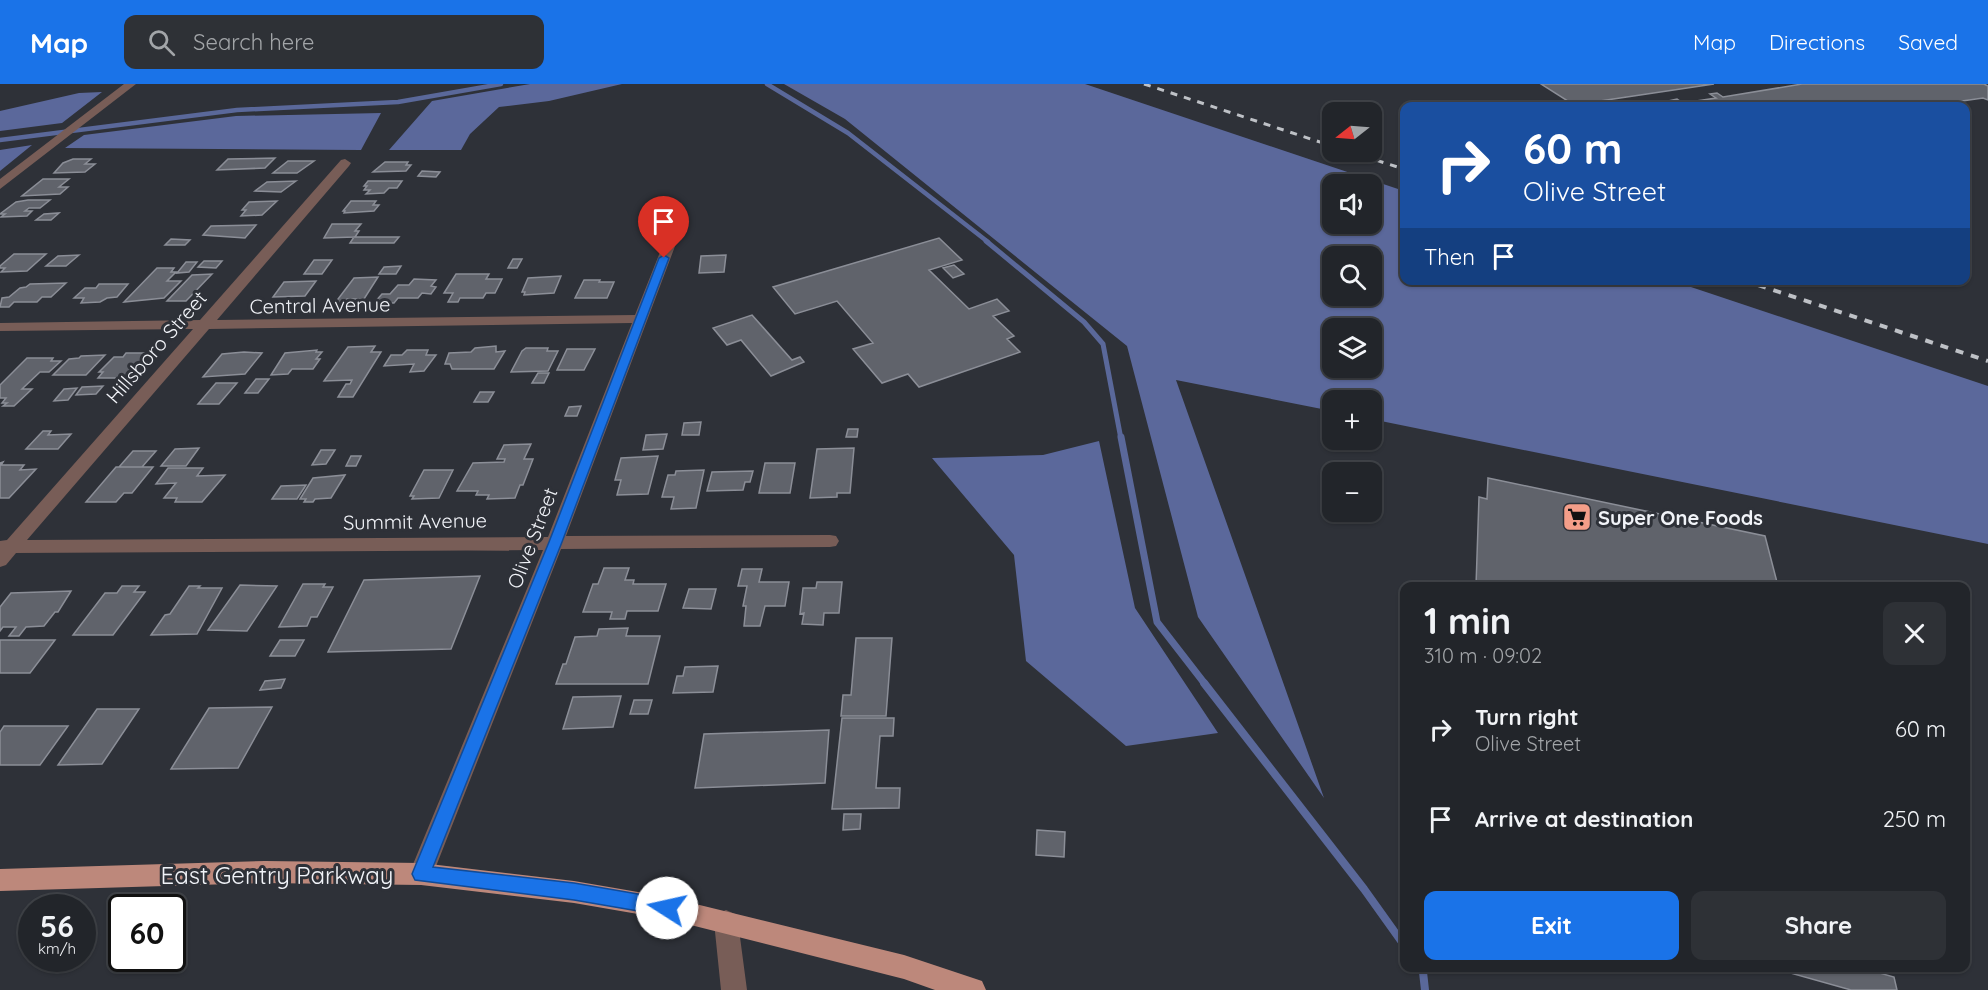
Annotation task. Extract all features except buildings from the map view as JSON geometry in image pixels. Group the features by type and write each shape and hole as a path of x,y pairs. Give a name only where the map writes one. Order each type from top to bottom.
{"main road":[{"name":"East Gentry Parkway","path":"0,880 265,872 421,874 574,892 667,908 904,967 973,990"}],"street":[{"path":"0,185 131,84"},
{"name":"Hillsboro Street","path":"4,551 345,163"},
{"name":"Olive Street","path":"421,874 555,542 680,217"},
{"name":"Central Avenue","path":"0,327 640,319"},
{"name":"Summit Avenue","path":"4,551 555,542 830,541"},
{"path":"726,922 734,990"}],"shaded area":[{"path":"530,84 622,84 549,101 499,107 470,134 461,150 389,150 432,101"},
{"path":"784,84 1085,84 1353,174 1322,174 1322,234 1382,234 1382,184 1400,190 1400,285 1685,285 1988,386 1988,544 1382,421 1382,390 1322,390 1322,409 1176,380 1324,798 1198,617 1127,346 845,119"},
{"path":"102,92 62,123 0,131 0,111 79,93"},
{"path":"381,113 361,150 65,148 84,135 236,116"},
{"path":"32,145 0,171 0,150"},
{"path":"1099,441 1135,608 1218,733 1126,746 1026,661 1014,555 932,458 1043,455"}],"waterway":[{"path":"0,140 237,110 398,102 501,84"},
{"path":"767,84 848,133 988,242"},
{"path":"986,241 1084,322 1103,344 1121,439"},
{"path":"1121,437 1157,622 1205,684"},
{"path":"1204,683 1364,889 1400,939"},
{"path":"1423,972 1425,990"}],"railway":[{"path":"1144,84 1322,143"},
{"path":"1382,162 1400,168"},
{"path":"1758,285 1988,361"}],"place":[{"name":"Super One Foods","path":"1577,517"}],"route":[{"path":"664,258 555,542 421,874 574,892 667,908"}]}
